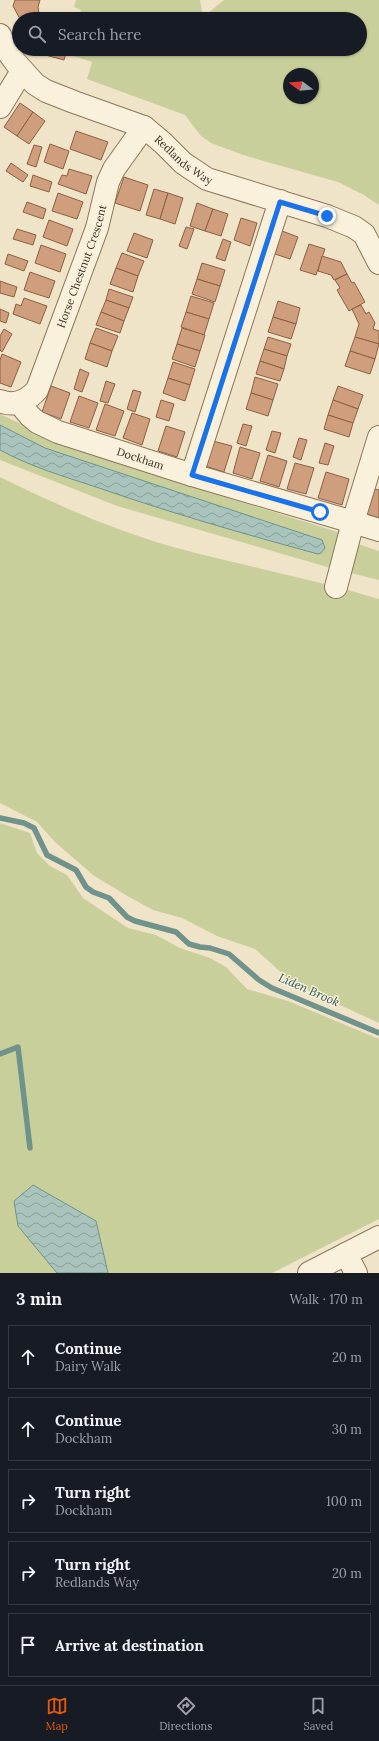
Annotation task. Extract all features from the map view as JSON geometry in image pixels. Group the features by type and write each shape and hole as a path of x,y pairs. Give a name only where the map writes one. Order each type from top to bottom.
{"street":[{"name":"Redlands Way","path":"0,35 6,48 22,71 35,84 46,91 144,127 195,173 207,179 327,216 354,227 364,234 379,264"},
{"path":"0,107 22,71"},
{"name":"Horse Chestnut Crescent","path":"10,402 29,399 37,390 97,228 108,182 114,169 144,127"},
{"path":"192,475 280,202"},
{"name":"Horse Chestnut Crescent","path":"10,402 37,422 58,432 90,443"},
{"path":"336,587 353,522 379,437"},
{"name":"Dockham","path":"90,443 168,468 379,530"},
{"path":"309,1273 379,1237"},
{"path":"346,1254 356,1273"}],"green space":[{"path":"76,0 200,0 202,12 80,12 81,10 74,7"},
{"path":"224,0 379,0 379,205 364,195 338,182 243,155 211,143 201,136 185,115 87,79 92,62 73,56 367,56 367,12 209,12"},
{"path":"0,414 51,438 133,468 344,534 334,569 117,506 0,460"},
{"path":"0,477 43,498 131,534 202,555 329,585 379,599 379,1023 294,984 255,949 217,936 182,918 153,910 129,897 93,875 55,842 37,822 0,803"},
{"path":"355,543 379,551 379,580 347,572"},
{"path":"0,823 30,833 37,853 50,866 67,875 83,898 128,928 156,935 180,948 210,958 226,967 247,989 288,1001 379,1039 379,1219 272,1273 0,1273"}],"water":[{"path":"0,425 45,448 322,540 325,548 318,554 263,539 153,506 36,467 0,450"},
{"path":"33,1185 96,1221 108,1273 57,1273 18,1226 14,1201"}],"building":[{"path":"15,0 40,0 38,7 39,12 16,12 13,6"},
{"path":"49,56 65,56 64,60"},
{"path":"20,103 33,112 17,136 4,127"},
{"path":"33,112 45,121 29,144 17,136"},
{"path":"76,131 108,142 101,160 70,149"},
{"path":"50,144 69,151 63,169 44,162"},
{"path":"34,145 42,147 36,167 27,164"},
{"path":"11,163 28,175 23,182 6,171"},
{"path":"69,169 92,176 86,194 58,184 62,175 67,176"},
{"path":"33,175 52,182 49,192 30,186"},
{"path":"124,177 148,185 140,211 115,203"},
{"path":"154,189 168,193 160,219 146,215"},
{"path":"58,193 83,202 77,219 52,211"},
{"path":"168,193 183,198 175,224 160,219"},
{"path":"27,202 46,209 43,219 23,212"},
{"path":"197,203 213,209 205,231 190,226"},
{"path":"213,209 228,214 221,236 205,231"},
{"path":"241,218 257,223 250,246 234,240"},
{"path":"49,220 73,229 67,246 43,237"},
{"path":"186,227 194,229 187,249 179,246"},
{"path":"17,229 36,235 33,245 13,239"},
{"path":"282,231 298,237 290,259 275,254"},
{"path":"134,233 153,240 147,258 127,251"},
{"path":"223,239 231,242 225,261 216,258"},
{"path":"309,244 325,249 316,275 300,270"},
{"path":"41,245 66,254 60,272 35,263"},
{"path":"122,253 144,261 138,276 116,268"},
{"path":"8,254 28,261 24,271 5,264"},
{"path":"322,256 341,262 347,274 334,280 331,275 318,271"},
{"path":"202,263 225,270 220,286 197,279"},
{"path":"116,268 138,276 133,292 110,284"},
{"path":"30,272 55,281 49,298 24,290"},
{"path":"347,274 352,283 354,282 365,302 349,311 337,290 340,288 335,280"},
{"path":"197,279 220,286 215,302 192,294"},
{"path":"0,281 17,287 14,297 0,293"},
{"path":"109,289 133,297 129,308 106,300"},
{"path":"191,296 214,303 209,319 186,312"},
{"path":"24,298 47,306 40,324 13,314 16,304 21,306"},
{"path":"106,300 129,308 124,321 101,312"},
{"path":"278,301 300,308 296,324 273,317"},
{"path":"361,305 366,314 369,312 375,323 373,329 379,331 379,344 355,337 359,324 352,309"},
{"path":"0,309 9,313 6,323 0,321"},
{"path":"101,312 124,321 120,333 96,325"},
{"path":"186,312 209,319 204,335 181,327"},
{"path":"273,317 296,324 291,339 268,332"},
{"path":"96,328 118,336 112,351 90,343"},
{"path":"182,328 205,335 200,351 177,344"},
{"path":"4,329 12,334 2,352 0,350 0,336"},
{"path":"268,337 291,344 287,356 264,349"},
{"path":"355,337 379,344 375,359 350,351"},
{"path":"90,343 112,351 107,367 85,359"},
{"path":"177,344 200,351 195,367 172,359"},
{"path":"264,349 287,356 284,369 260,361"},
{"path":"350,351 375,359 370,374 345,366"},
{"path":"2,354 21,362 11,387 0,383 0,360"},
{"path":"260,361 284,369 280,381 256,374"},
{"path":"173,362 195,369 190,385 168,378"},
{"path":"80,369 89,373 82,392 74,389"},
{"path":"255,377 278,384 273,400 251,393"},
{"path":"168,378 190,385 185,401 163,393"},
{"path":"106,381 115,384 108,403 100,401"},
{"path":"51,386 70,393 61,419 42,412"},
{"path":"338,386 363,395 358,409 333,400"},
{"path":"133,390 141,392 135,412 127,409"},
{"path":"251,393 273,400 268,416 246,409"},
{"path":"79,396 98,403 89,428 70,422"},
{"path":"161,400 174,404 169,421 156,417"},
{"path":"333,400 358,409 353,423 328,415"},
{"path":"105,404 124,411 115,436 96,430"},
{"path":"132,413 150,419 142,445 123,438"},
{"path":"328,415 353,423 349,437 324,429"},
{"path":"243,424 252,426 246,446 237,443"},
{"path":"166,426 185,432 177,457 158,451"},
{"path":"272,431 281,433 275,453 266,450"},
{"path":"299,438 307,440 301,460 293,457"},
{"path":"213,441 232,446 224,472 205,466"},
{"path":"325,443 334,446 328,465 319,463"},
{"path":"240,447 260,453 252,479 233,473"},
{"path":"268,455 287,461 279,487 260,481"},
{"path":"295,463 314,468 306,494 287,489"},
{"path":"326,472 349,479 342,505 318,498"},
{"path":"375,489 379,490 379,518 367,514"}],"waterway":[{"name":"Liden Brook","path":"0,818 24,823 34,828 47,855 76,870 86,887 93,892 109,898 127,917 135,921 176,932 189,944 210,948 229,954 259,980 272,988 379,1033"},
{"path":"0,1054 18,1047 30,1148"}],"route":[{"path":"320,512 192,475 280,202 327,216"}]}
